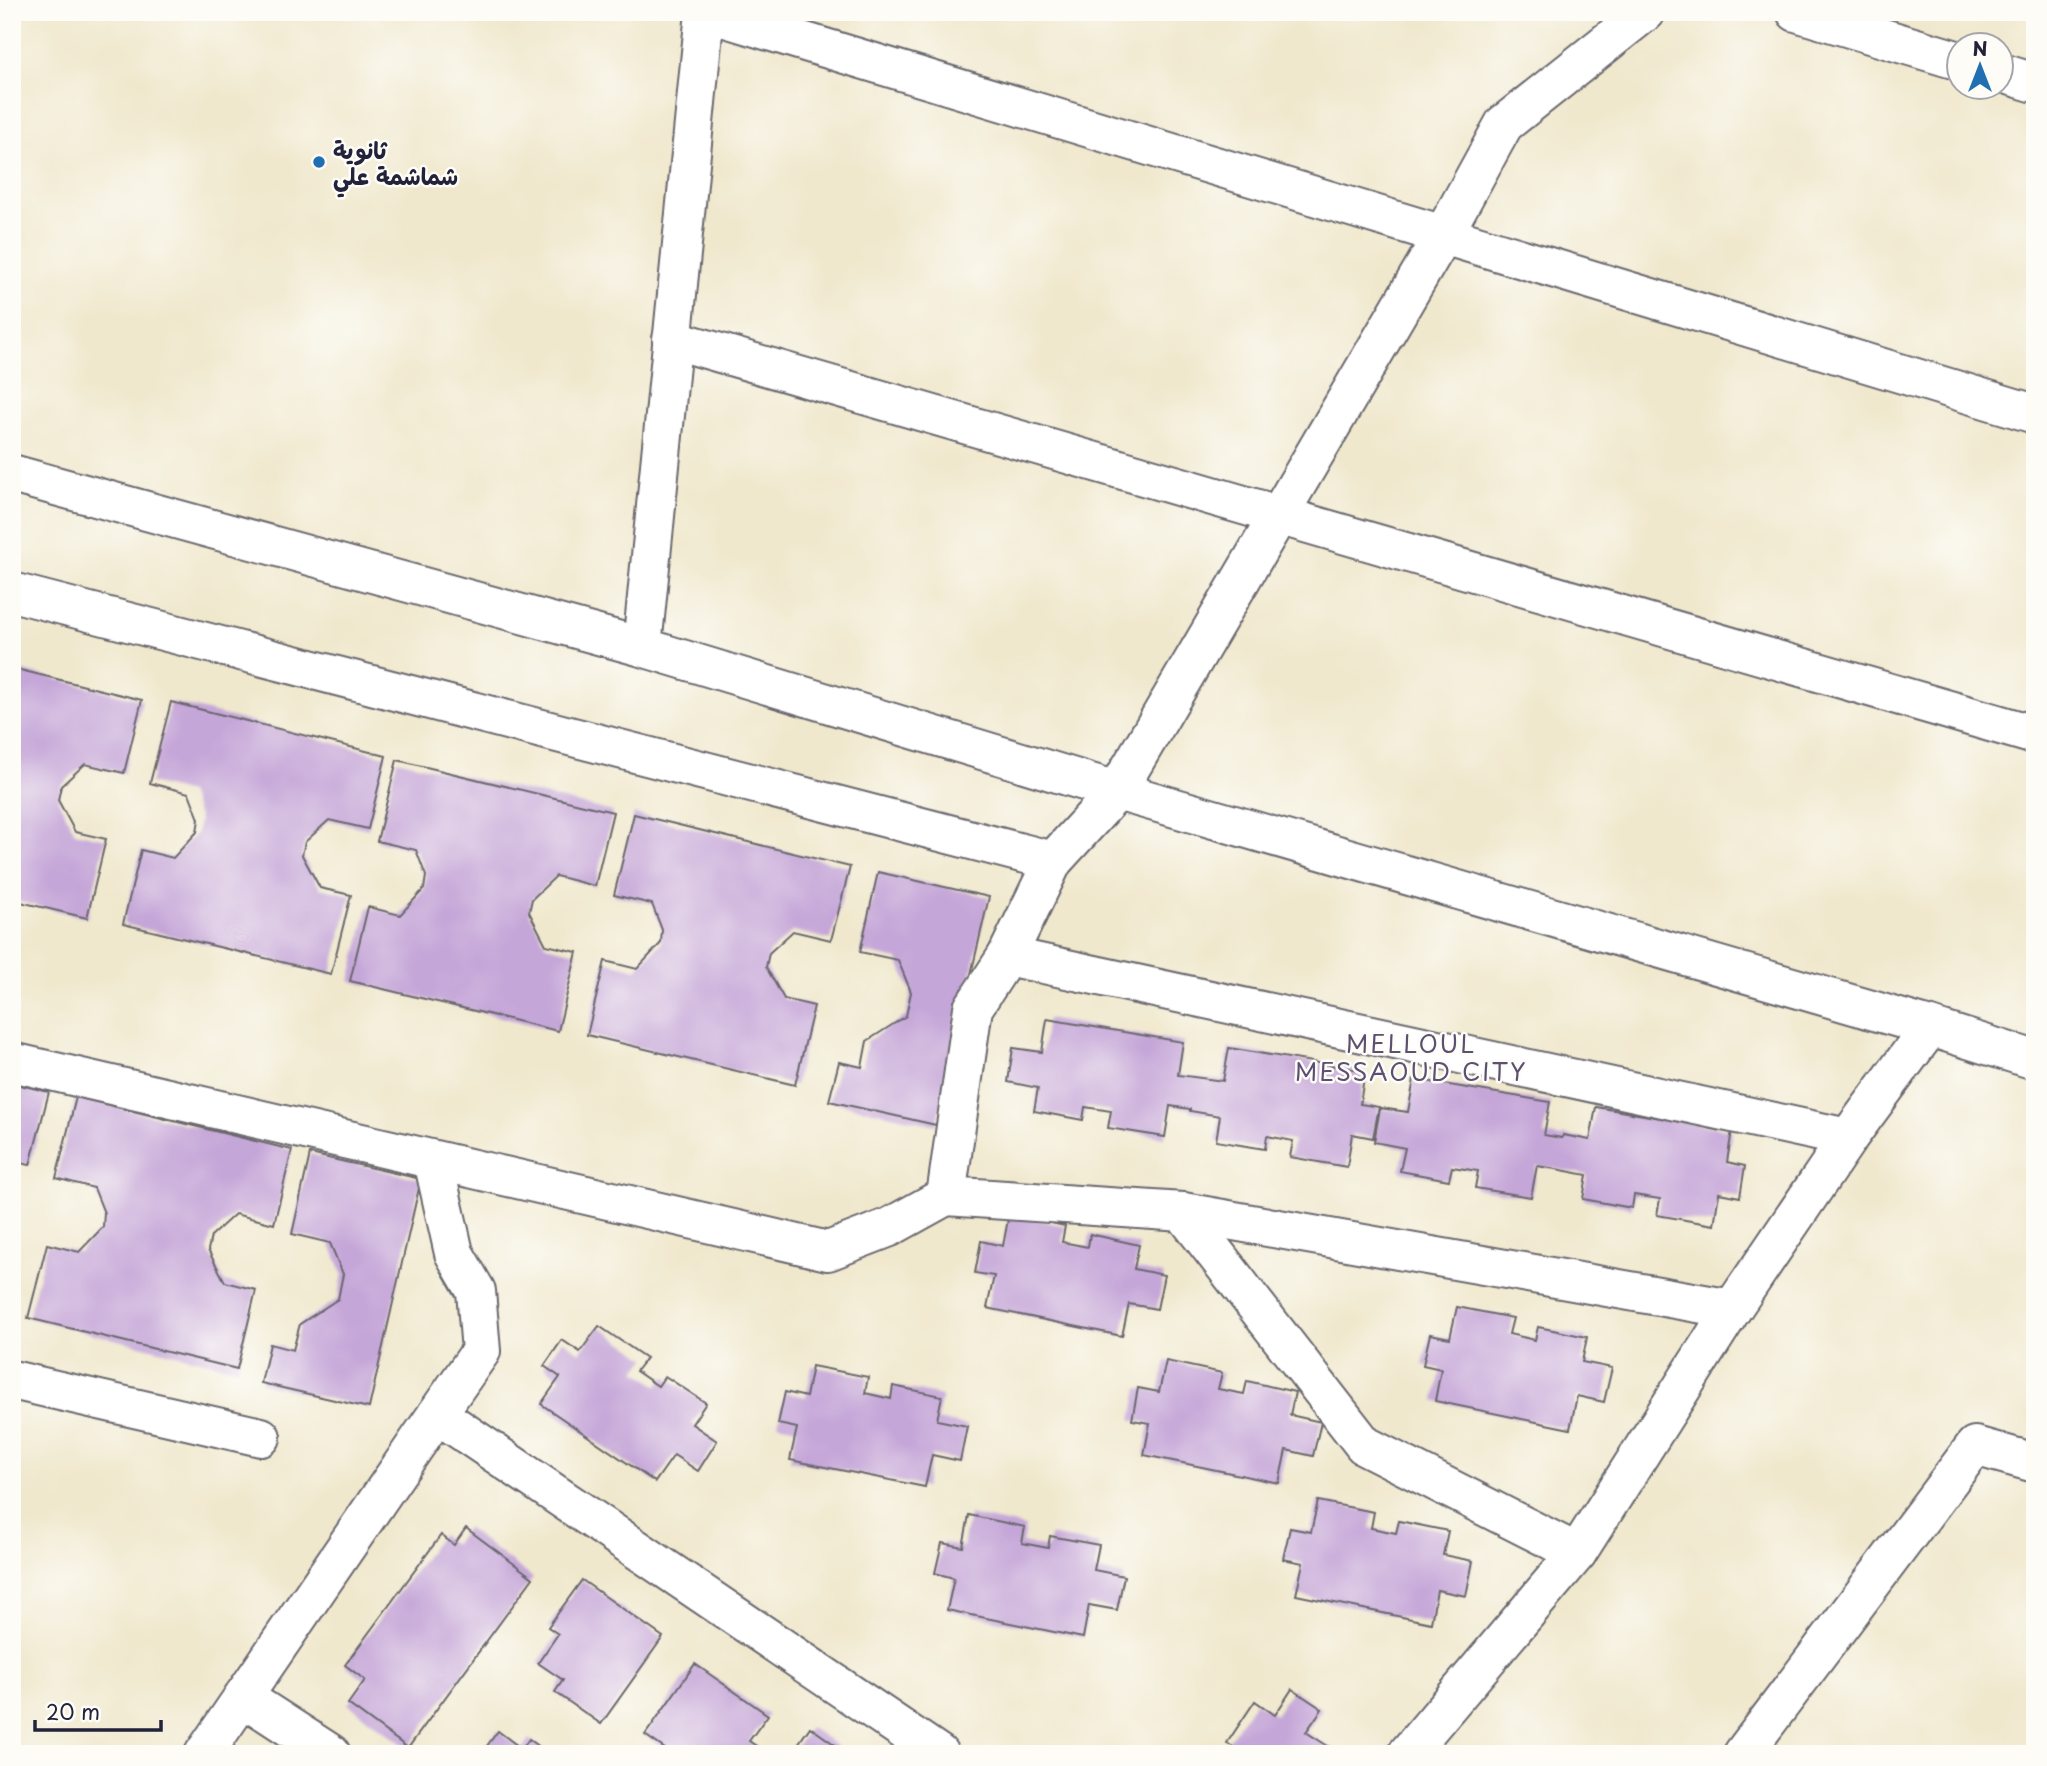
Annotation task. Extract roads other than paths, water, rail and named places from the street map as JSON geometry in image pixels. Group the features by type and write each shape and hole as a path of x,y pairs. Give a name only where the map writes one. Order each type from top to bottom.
{"street":[{"path":"642,647 706,12 2035,414"},
{"path":"946,1196 973,1008 1007,956 1053,861 1117,791 1443,236 1504,124 1645,12"},
{"path":"1796,12 1946,57"},
{"path":"2016,77 2035,83"},
{"path":"672,339 2035,734"},
{"path":"12,474 642,647 1117,791 1930,1027 2035,1060"},
{"path":"12,592 1053,861"},
{"path":"1007,956 1848,1138"},
{"path":"1407,1754 1577,1553 1732,1309 1848,1138 1930,1027"},
{"path":"12,1062 828,1251 890,1227 946,1196 1183,1212 1732,1309"},
{"path":"204,1754 481,1351 476,1291 454,1252 433,1160"},
{"path":"1183,1212 1364,1445 1577,1553"},
{"path":"12,1380 261,1437"},
{"path":"437,1414 939,1754"},
{"path":"1743,1754 1975,1446 2035,1463"},
{"path":"243,1697 331,1754"}],"place":[{"name":"ثانوية شماشمة علي","path":"319,162"}],"district":[{"name":"MELLOUL MESSAOUD CITY","path":"1411,1057"}]}
